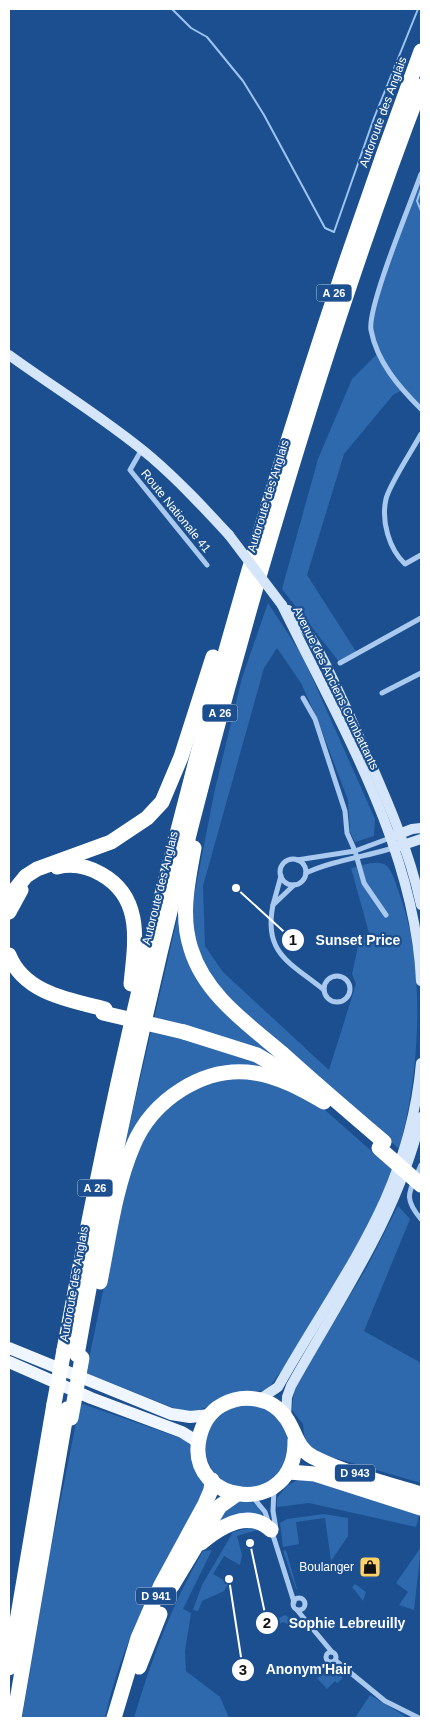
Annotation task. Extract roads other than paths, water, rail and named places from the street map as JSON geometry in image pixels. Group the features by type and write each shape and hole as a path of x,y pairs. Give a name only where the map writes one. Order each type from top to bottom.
{"highway":[{"name":"Autoroute des Anglais","path":"74,1354 84,1242 129,1028 175,836 257,539 330,308 421,51"},
{"name":"Autoroute des Anglais","path":"14,1718 74,1354 143,1023 186,840 217,724 312,402 421,86"},
{"path":"9,897 26,876 37,869 54,861 111,842 147,818 162,802 181,757 235,588 257,539"},
{"path":"217,724 187,889 185,925 191,950 201,973 233,1011 325,1098 381,1145 421,1174"},
{"path":"9,912 20,892 32,879 50,869 76,866 90,868 116,885 133,910 136,929 129,1028"},
{"path":"9,955 23,976 45,991 104,1011"},
{"path":"9,968 12,974 32,992 46,999 234,1041 260,1051 325,1098"},
{"path":"74,1354 126,1166 142,1128 161,1104 182,1088 203,1078 252,1072 274,1077 325,1098"},
{"path":"381,1145 421,1185"},
{"path":"246,1398 260,1399 274,1406 286,1417 295,1440 293,1462 289,1472 274,1487 244,1495 224,1489 212,1480 201,1463 198,1442 204,1423 210,1414 220,1406 233,1400 246,1398"},
{"name":"Autoroute des Anglais","path":"9,1668 64,1414"},
{"name":"D 943","path":"295,1440 312,1456 343,1470 421,1494"},
{"name":"D 943","path":"289,1472 315,1474 421,1508"},
{"name":"D 941","path":"114,1718 138,1638 162,1585 205,1504 211,1490 212,1480"},
{"name":"D 941","path":"123,1718 129,1695 156,1622 173,1584 220,1506 244,1495"},
{"path":"194,1548 214,1532 236,1521 255,1520 263,1523 274,1537"}],"main road":[{"name":"Avenue des Anciens Combattants","path":"9,355 142,450 192,495 229,535 282,605 318,674 398,846"},
{"path":"394,836 421,828"},
{"path":"398,846 421,838"},
{"path":"398,846 421,905"},
{"path":"398,846 421,981"},
{"path":"260,1399 278,1386 350,1269 381,1212 392,1187 410,1133 421,1062"},
{"path":"286,1417 287,1397 291,1386 384,1224 407,1168 421,1117"},
{"path":"9,1348 171,1414 190,1417 210,1414"},
{"path":"9,1362 91,1398 182,1432 198,1442"}],"street":[{"path":"421,174 375,300 370,328 378,353 388,372 402,390 421,409"},
{"path":"421,434 386,498 385,513 387,534 400,559 405,564 421,555"},
{"name":"Route Nationale 41","path":"142,450 130,470 207,565"},
{"path":"340,663 421,618"},
{"path":"382,693 421,673"},
{"path":"303,698 318,728 345,811 347,833 358,859 364,883 386,915"},
{"path":"324,990 326,982 333,976 342,976 350,986 346,998 339,1001 328,998 324,990 280,954 272,941 269,924 281,876 281,868 286,862 355,851 394,836"},
{"path":"273,906 294,885 301,883 306,873 321,866 358,859 398,846"},
{"path":"297,860 304,865 306,873"},
{"path":"281,876 286,883 294,885"},
{"path":"421,1165 408,1197 410,1206 421,1219"},
{"path":"274,1487 272,1499 274,1537"},
{"path":"244,1495 265,1512 291,1591 296,1600 294,1607 329,1652 329,1662 335,1660 385,1701 419,1718"},
{"path":"296,1600 303,1600 306,1620"},
{"path":"297,1610 304,1608"}],"waterway":[{"path":"172,9 191,28 207,37 243,81 264,115 325,228 334,232 374,118 418,9"},
{"path":"421,189 417,201 421,211"}],"place":[{"name":"Sunset Price","path":"236,888"},
{"name":"Sophie Lebreuilly","path":"250,1543"},
{"name":"Boulanger","path":"370,1567"},
{"name":"Anonym'Hair","path":"229,1579"}]}
